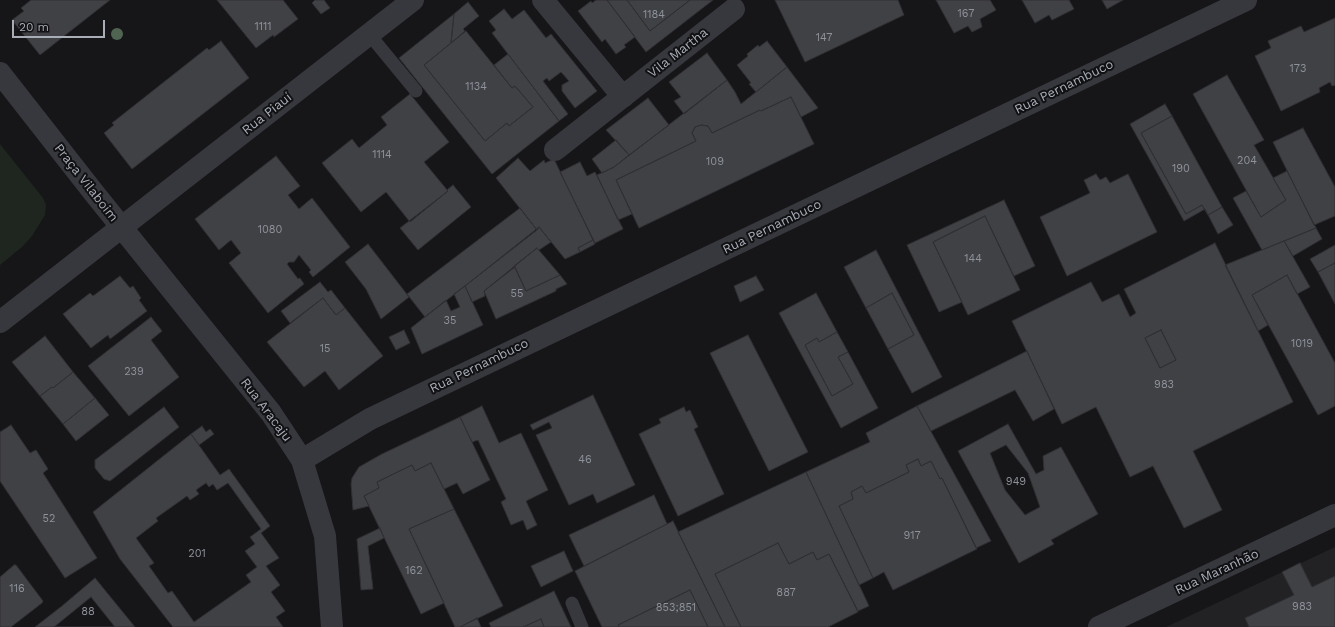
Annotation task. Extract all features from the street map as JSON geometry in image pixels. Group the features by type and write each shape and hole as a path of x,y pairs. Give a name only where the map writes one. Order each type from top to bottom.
{"street":[{"name":"Rua Piauí","path":"122,228 413,0"},
{"path":"543,0 623,97"},
{"name":"Rua Pernambuco","path":"302,460 370,418 1246,0"},
{"name":"Vila Martha","path":"555,150 734,9"},
{"name":"Praça Vilaboim","path":"0,73 122,228 0,322"},
{"name":"Rua Aracaju","path":"122,228 270,413 302,460 325,536 332,627"},
{"name":"Rua Maranhão","path":"1099,627 1335,515"}],"lane":[{"path":"369,34 416,90"},
{"path":"572,603 582,627"}],"shaded area":[{"path":"0,144 43,198 46,205 45,215 32,236 22,247 0,265"},
{"path":"1335,547 1335,627 1166,627"}],"building":[{"path":"31,0 110,0 40,55 12,20 24,11 21,8"},
{"path":"217,0 283,0 298,19 256,48"},
{"path":"315,0 324,0 330,8 321,14 312,3"},
{"path":"596,0 607,0 635,37 624,45 626,47 616,54 605,39 602,42 578,11 591,1 592,3"},
{"path":"607,0 627,0 650,31 690,0 713,0 646,52"},
{"path":"627,0 690,0 650,31"},
{"path":"775,0 898,0 904,15 805,62"},
{"path":"936,0 990,0 996,10 980,19 982,27 972,32 968,26 954,33"},
{"path":"1022,0 1069,0 1074,9 1052,20 1049,15 1035,23"},
{"path":"1102,0 1123,0 1107,9"},
{"path":"468,2 479,16 463,29 465,31 451,43 454,14"},
{"path":"504,9 512,19 524,10 546,38 551,34 597,91 575,108 562,91 562,85 569,81 561,72 549,81 547,78 543,81 568,114 559,121 492,33 496,30 489,21"},
{"path":"454,14 451,43 424,65 485,141 507,123 509,126 533,107 515,86 512,88 494,65 508,54 559,121 492,174 399,58"},
{"path":"1335,18 1335,85 1332,86 1330,82 1319,88 1320,92 1281,111 1255,56 1271,48 1268,41 1301,26 1304,32"},
{"path":"466,31 512,88 515,86 533,107 509,126 507,123 485,141 424,65"},
{"path":"221,41 249,78 132,169 104,133 114,125 112,123 207,48 209,50"},
{"path":"767,41 787,67 756,92 737,65 758,45 759,47"},
{"path":"707,53 727,80 684,114 674,101 681,97 669,82"},
{"path":"787,67 818,108 801,117 791,97 712,133 708,126 701,125 695,127 692,133 696,141 616,180 632,214 618,220 597,175 614,167 727,80 741,104"},
{"path":"1227,75 1264,140 1254,145 1286,200 1261,217 1193,94"},
{"path":"410,94 449,142 424,162 448,191 410,222 386,192 361,212 322,163 352,139 359,148 387,125 381,117"},
{"path":"791,97 814,144 639,228 616,180 696,141 692,133 695,127 701,125 708,126 712,133"},
{"path":"648,98 669,125 629,155 606,130"},
{"path":"1165,104 1172,116 1141,133 1186,214 1202,205 1205,209 1184,221 1130,124"},
{"path":"1172,116 1222,207 1208,215 1202,205 1186,214 1141,133"},
{"path":"1303,128 1335,187 1335,216 1314,225 1273,142"},
{"path":"616,140 629,155 614,167 602,173 592,159"},
{"path":"276,156 300,186 288,195 299,209 312,198 350,247 313,277 309,272 311,270 299,255 294,262 289,262 287,264 298,279 300,278 304,284 268,313 229,263 241,253 231,240 219,250 195,219"},
{"path":"518,158 530,171 544,160 545,163 554,159 593,240 578,248 580,252 565,259 539,227 537,230 496,178"},
{"path":"580,162 587,176 595,172 623,229 595,243 560,172"},
{"path":"1287,171 1316,228 1262,250 1233,198 1246,191 1261,217 1286,200 1273,178"},
{"path":"1096,174 1100,180 1106,177 1110,183 1128,174 1157,232 1067,276 1040,217 1090,193 1084,180"},
{"path":"453,185 471,207 418,250 400,228 448,191 447,190"},
{"path":"1004,200 1035,266 1014,276 985,216 933,242 962,302 939,312 907,245"},
{"path":"1222,207 1233,225 1218,234 1208,215"},
{"path":"520,208 537,230 425,317 407,294"},
{"path":"985,216 1020,290 968,315 933,242"},
{"path":"539,227 551,242 539,250 537,248 484,291 485,296 472,302 465,286"},
{"path":"1316,228 1322,239 1293,256 1284,241"},
{"path":"593,240 595,244 580,252 578,248"},
{"path":"1284,241 1310,287 1297,294 1287,275 1252,295 1268,325 1258,331 1225,265"},
{"path":"1215,243 1293,402 1193,451 1222,510 1184,528 1153,466 1130,477 1096,407 1062,424 1012,321 1091,282 1102,302 1119,294 1130,317 1136,313 1124,289","holes":["1161,330 1176,360 1160,368 1145,338"]},
{"path":"368,244 409,297 381,319 366,289 345,262"},
{"path":"1335,245 1335,263 1318,272 1310,259"},
{"path":"537,248 560,275 526,291 514,266"},
{"path":"876,250 942,377 912,393 888,349 914,335 892,293 866,308 844,267"},
{"path":"1335,263 1335,304 1318,272"},
{"path":"515,267 526,291 560,275 567,284 556,289 556,291 496,319 484,291"},
{"path":"1287,275 1335,363 1335,406 1318,415 1252,295"},
{"path":"120,276 130,288 133,286 141,298 139,300 147,311 110,339 108,335 91,348 63,314 90,293 93,296"},
{"path":"756,276 764,290 740,302 734,286"},
{"path":"320,282 328,292 331,290 345,308 336,315 323,298 290,323 281,311"},
{"path":"465,286 483,325 422,354 411,328 446,300 451,311 460,307 454,294"},
{"path":"816,293 837,332 819,342 817,338 805,345 832,396 853,384 838,357 848,352 878,408 841,428 779,313"},
{"path":"892,293 914,335 888,349 866,308"},
{"path":"323,298 336,315 345,308 383,356 339,390 325,371 304,387 267,342"},
{"path":"151,317 162,331 151,340 179,377 129,416 88,366"},
{"path":"404,330 410,343 396,350 389,337"},
{"path":"1161,330 1176,360 1160,368 1145,338"},
{"path":"837,332 848,352 838,357 853,384 832,396 805,345 817,338 819,342"},
{"path":"748,335 808,452 769,471 710,353"},
{"path":"45,336 73,372 40,396 12,362"},
{"path":"1027,351 1054,409 1033,421 1015,390 931,431 917,406"},
{"path":"73,372 95,398 63,424 40,396"},
{"path":"593,395 635,485 597,503 593,494 569,505 536,435 552,428 549,422 533,430 530,425"},
{"path":"95,398 109,415 76,441 63,424"},
{"path":"482,406 499,443 521,433 548,490 526,501 537,525 527,530 523,520 511,525 501,502 506,499 478,440 472,442 460,417"},
{"path":"917,406 991,541 976,548 942,478 940,479 931,461 921,466 918,459 906,465 909,472 866,493 862,486 851,492 853,499 839,506 873,578 859,585 806,472 870,442 866,433"},
{"path":"164,407 179,427 110,481 104,479 95,468 95,460"},
{"path":"684,407 686,412 690,410 698,427 694,429 724,494 678,516 639,434 661,423 659,419"},
{"path":"460,417 490,480 463,494 457,483 444,489 431,463 415,471 412,465 377,482 379,488 364,496 369,506 353,510 351,484 352,478 359,467 382,454"},
{"path":"1008,424 1036,474 1044,470 1043,456 1061,447 1098,514 1051,540 1054,544 1019,563 958,451"},
{"path":"11,425 30,453 36,450 48,469 43,473 97,558 65,578 0,481 0,432"},
{"path":"202,426 206,432 210,429 214,434 199,445 191,434"},
{"path":"191,434 220,475 229,469 270,526 261,533 279,558 266,566 280,585 271,592 285,611 276,617 283,627 173,627 120,559 93,512"},
{"path":"1006,445 1028,473 1040,507 1025,515 1005,490 990,453"},
{"path":"918,459 921,466 931,461 940,479 942,478 977,549 893,590 884,572 873,578 839,506 853,499 851,492 862,486 866,493 909,472 906,465"},
{"path":"431,463 454,509 409,529 444,603 421,614 364,496 379,488 377,482 412,465 415,471"},
{"path":"806,472 869,606 858,611 829,554 817,560 813,552 789,564 778,543 715,574 741,627 725,627 678,532"},
{"path":"206,483 209,487 213,484 217,490 228,483 261,529 250,537 255,544 245,551 257,567 246,575 251,582 194,622 172,591 168,593 149,566 154,563 136,538 158,521 156,518 187,496 190,500 199,494 196,490"},
{"path":"654,495 667,524 584,566 569,535"},
{"path":"454,509 503,606 460,627 455,627 409,529"},
{"path":"673,521 725,627 708,627 690,590 618,625 619,627 602,627 575,571"},
{"path":"380,528 384,538 368,546 373,589 361,590 357,539"},
{"path":"778,543 789,564 813,552 817,560 829,554 858,612 828,627 741,627 715,574"},
{"path":"564,551 573,571 541,587 531,566"},
{"path":"1300,563 1312,587 1335,576 1335,627 1249,627 1245,618 1294,595 1282,572"},
{"path":"16,565 43,601 11,627 0,627 0,577"},
{"path":"95,578 135,627 35,627 62,606"},
{"path":"690,590 708,627 619,627 618,625"},
{"path":"554,591 571,627 544,627 541,619 523,627 491,627 489,623"},
{"path":"91,597 115,627 54,627"},
{"path":"477,618 481,627 460,627"},
{"path":"541,619 544,627 523,627"}]}
